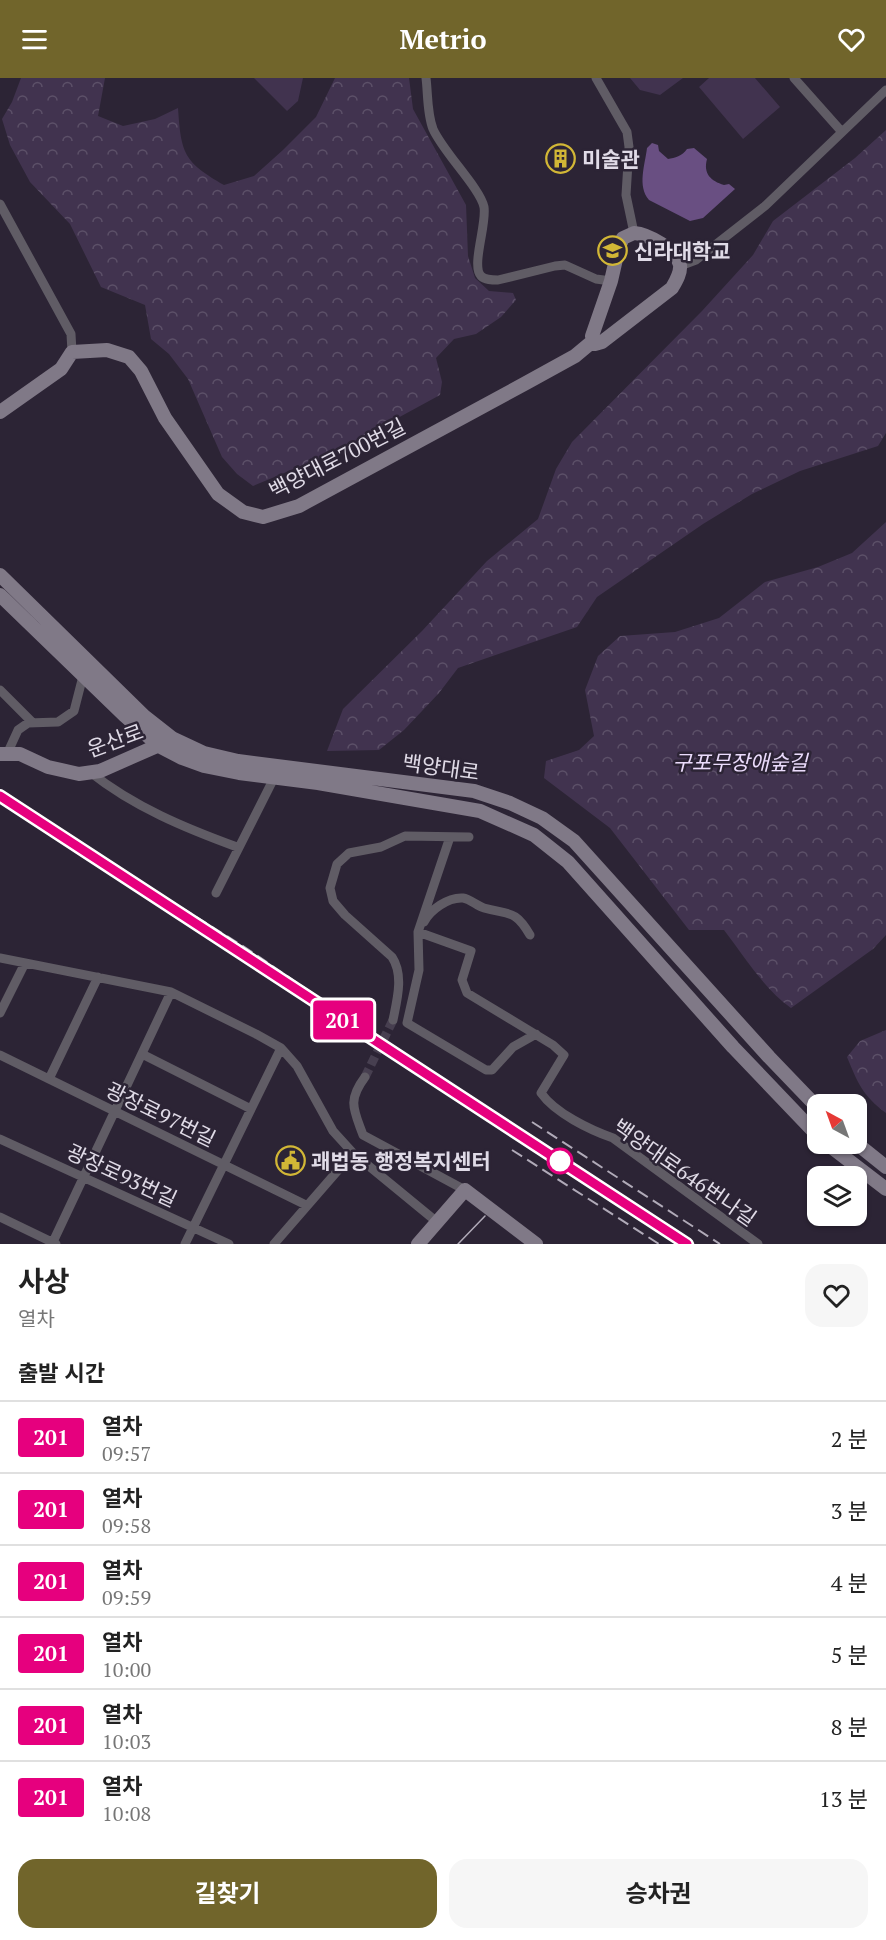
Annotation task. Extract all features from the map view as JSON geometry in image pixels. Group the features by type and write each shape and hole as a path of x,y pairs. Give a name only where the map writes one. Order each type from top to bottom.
{"main road":[{"path":"593,341 592,336 623,238 634,233 644,234 676,256 680,266"},
{"name":"백양대로700번길","path":"72,352 108,350 129,357 141,371 165,418 218,494 243,512 263,517 299,506 526,384 575,356 593,341 595,344 602,342 672,288 678,278 680,266"},
{"path":"0,412 61,369 72,352"},
{"name":"백양대로","path":"0,575 144,716 172,738 204,753 238,761 474,791 510,803 542,818 574,841 807,1096"},
{"name":"백양대로","path":"1,599 159,746 182,758 204,766 480,811 534,835 568,862 733,1047 807,1124"},
{"name":"운산로","path":"3,754 20,754 62,771 79,774 100,771 159,746 172,738"},
{"path":"867,1152 886,1167"},
{"path":"840,1154 886,1189"},
{"path":"418,1244 465,1190 536,1244"}],"street":[{"path":"426,78 433,128 484,206 483,231 477,256 477,269 481,276 498,280 565,265 596,279 611,280"},
{"path":"596,78 627,132 629,147 626,195 634,233"},
{"path":"794,78 842,132"},
{"path":"680,266 696,260 765,206 886,90"},
{"path":"0,204 71,334 72,352"},
{"path":"3,754 18,730 28,723 58,722 74,711 83,676"},
{"path":"0,690 33,723"},
{"path":"90,772 131,801 237,847"},
{"path":"216,893 237,847 274,778"},
{"path":"393,1020 398,990 397,963 333,901 330,888 337,864 348,853 381,847 405,836 469,837"},
{"path":"450,837 418,932 419,970 407,1023 486,1070 492,1070 513,1047 536,1034"},
{"path":"418,932 426,917 437,908 450,900 464,898 480,906 504,910 516,916 530,935"},
{"name":"백양대로646번나길","path":"418,932 471,951 462,980 467,993 536,1034 564,1055 541,1093 548,1101 592,1130 614,1138 758,1244"},
{"path":"0,958 171,992 281,1048 297,1066 333,1131 353,1152 437,1222"},
{"path":"0,1013 25,963"},
{"path":"49,1079 98,977"},
{"path":"0,1217 54,1243 171,992"},
{"path":"184,1244 281,1048"},
{"path":"142,1054 251,1109"},
{"name":"광장로97번길","path":"0,1055 306,1205"},
{"path":"365,1077 355,1090 353,1108 363,1136 465,1190"},
{"name":"광장로93번길","path":"0,1139 229,1244"},
{"path":"274,1244 353,1152"}],"green space":[{"path":"21,78 105,78 98,116 123,126 155,119 178,108 183,147 187,155 200,170 224,185 254,176 283,150 316,117 335,78 409,78 413,109 466,205 468,256 475,278 489,291 513,293 516,300 501,317 476,334 454,339 436,358 442,382 440,395 337,451 253,486 237,474 222,457 188,379 169,354 151,339 145,305 101,287 70,224 30,182 10,145 2,119 12,102"},
{"path":"254,78 303,78 298,101 287,111"},
{"path":"630,78 683,78 660,95 640,90"},
{"path":"709,78 755,78 780,107 743,139 699,87"},
{"path":"886,130 886,433 878,446 800,471 752,494 703,524 597,597 577,627 458,668 439,693 404,730 379,750 327,751 343,709 422,631 487,561 538,519 556,469 572,442 702,311 753,255 773,221 855,158"},
{"name":"구포무장애숲길","path":"886,522 886,935 873,949 791,1008 763,982 724,930 689,930 610,828 544,778 546,761 579,750 594,736 585,690 598,656 620,636 675,632 719,618 765,582 818,567 852,553"},
{"path":"886,1030 886,1113 871,1100 862,1088 847,1057 860,1041"}],"shaded area":[{"path":"652,143 658,145 659,151 668,159 678,156 687,149 694,148 707,159 707,173 712,179 724,185 729,184 735,189 703,218 690,221 649,200 643,188 643,175 647,148"}],"tunnel":[{"path":"365,1077 393,1020"}],"tram line":[{"path":"458,1244 485,1216"}],"railway":[{"path":"0,790 132,877 246,948 378,1038 694,1244"},
{"path":"532,1122 720,1244"},
{"path":"512,1150 659,1244"}],"train":[{"name":"201","path":"0,796 687,1244"}],"place":[{"name":"미술관","path":"561,159"},
{"name":"신라대학교","path":"613,251"},
{"name":"괘법동 행정복지센터","path":"290,1161"}]}
